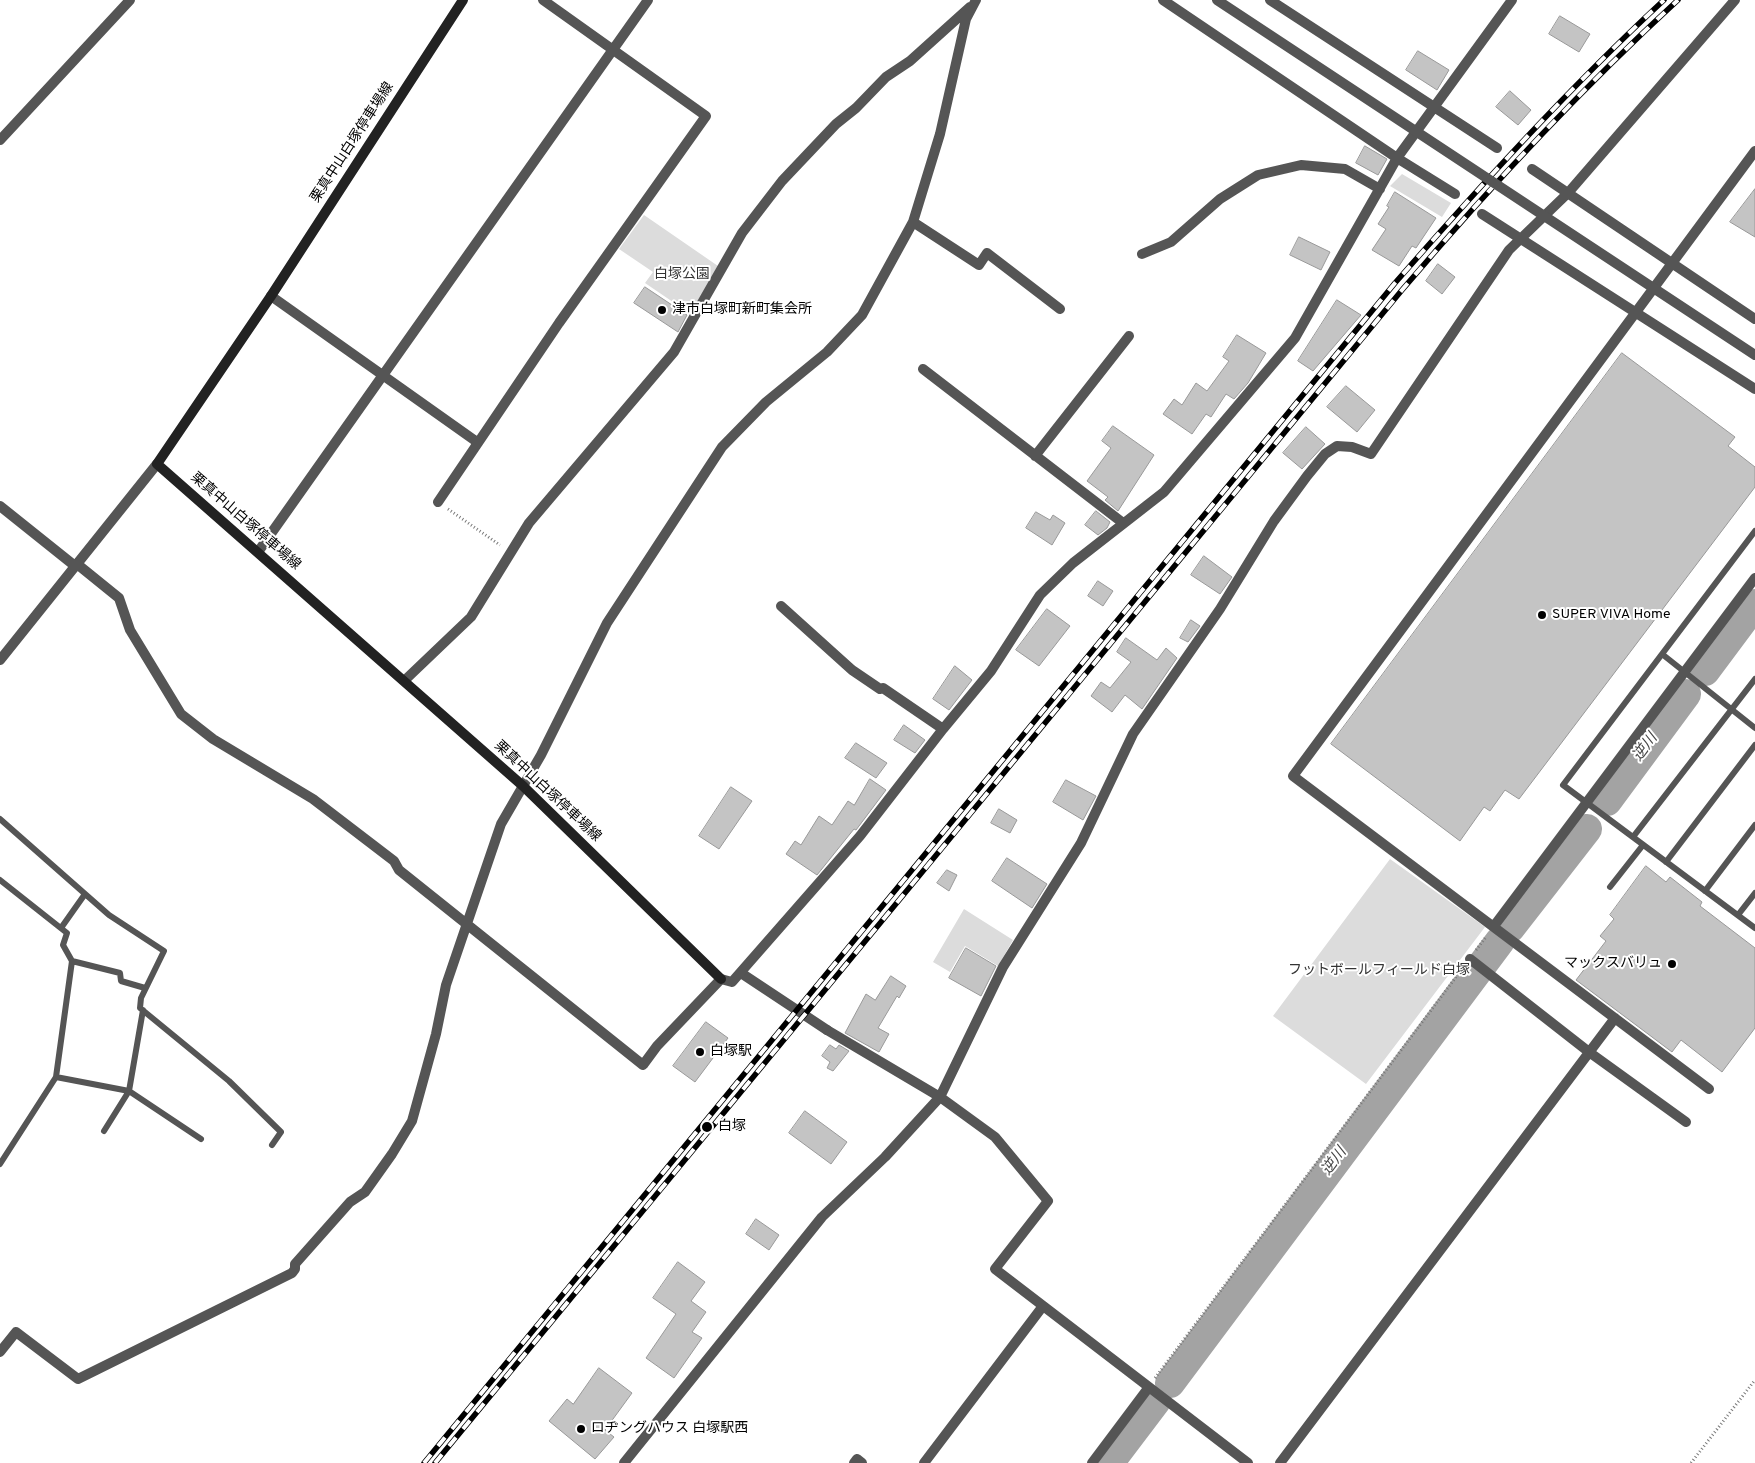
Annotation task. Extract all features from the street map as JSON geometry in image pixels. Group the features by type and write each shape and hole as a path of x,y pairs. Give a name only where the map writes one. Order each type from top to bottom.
{"main road":[{"name":"栗真中山白塚停車場線","path":"463,0 271,296 157,464 405,680 523,786 721,979"}],"street":[{"path":"0,140 130,0"},
{"path":"438,502 477,442 706,116 543,0"},
{"path":"258,552 648,0"},
{"path":"1163,0 1397,158 1455,194"},
{"path":"1217,0 1755,355"},
{"path":"1270,0 1497,148"},
{"path":"0,506 119,598 130,630 181,714 213,739 313,799 394,861 399,870 468,923 644,1065 657,1046 721,979 732,982 741,973 860,836 1006,652 1040,595 1073,563 1164,492 1295,338 1397,158 1512,0"},
{"path":"624,1463 822,1217 885,1157 940,1097 1003,966 1082,843 1132,734 1220,609 1274,521 1307,476 1331,449 1337,446 1345,446 1371,454 1486,282 1520,239 1568,192 1735,0"},
{"path":"0,1352 16,1332 78,1379 292,1273 296,1269 295,1264 313,1243 350,1202 365,1192 407,1131 417,1107 436,1034 446,985 501,824 542,756 607,623 664,538 706,469 722,447 755,412 828,352 862,315 913,222 940,134 966,19 975,2"},
{"path":"405,680 471,617 529,524 563,481 674,352 742,233 782,181 836,124 856,108 886,77 915,56 975,2"},
{"path":"1709,1089 1293,776 1755,151"},
{"path":"1142,254 1171,242 1220,199 1258,175 1301,165 1346,169 1380,189"},
{"path":"1532,169 1755,319"},
{"path":"1482,214 1755,389"},
{"path":"913,222 979,265 987,253 1060,310"},
{"path":"271,296 477,442"},
{"path":"1035,456 1129,336"},
{"path":"922,369 1123,523"},
{"path":"0,660 157,464"},
{"path":"1494,926 1755,578"},
{"path":"781,606 852,670 880,689 884,688 943,729"},
{"path":"1471,959 1589,1052 1686,1122"},
{"path":"741,973 826,1030 940,1097 995,1137 1048,1201 995,1269 1248,1463"},
{"path":"1280,1463 1614,1018"},
{"path":"924,1463 1043,1306"},
{"path":"1092,1463 1149,1387"},
{"path":"854,1463 857,1459 862,1463"}],"lane":[{"path":"1755,531 1563,786 1755,928"},
{"path":"1662,654 1755,728"},
{"path":"1633,837 1755,679"},
{"path":"1666,862 1755,745"},
{"path":"0,819 109,915 164,951 141,998 140,1008 142,1010 129,1091 104,1131"},
{"path":"1705,891 1755,825"},
{"path":"1610,887 1643,845"},
{"path":"0,880 67,933 63,945 72,960 56,1078 0,1164"},
{"path":"1738,915 1755,893"},
{"path":"61,928 85,894"},
{"path":"72,960 120,973 121,981 145,988"},
{"path":"142,1010 229,1081 281,1132 272,1145"},
{"path":"56,1078 129,1091 201,1139"}],"path":[{"path":"438,502 511,553"},
{"path":"1149,1387 1494,926"},
{"path":"1691,1463 1755,1380"}],"green space":[{"path":"1402,174 1451,203 1442,217 1390,186"},
{"name":"白塚公園","path":"644,215 718,266 692,315 645,283 653,272 619,249"},
{"name":"フットボールフィールド白塚","path":"1390,859 1485,927 1366,1084 1273,1016"},
{"path":"964,909 1013,940 998,966 965,946 950,972 933,962"}],"building":[{"path":"1560,16 1590,34 1579,52 1549,34"},
{"path":"1418,51 1449,70 1437,90 1406,70"},
{"path":"1510,91 1531,110 1518,125 1496,107"},
{"path":"1365,146 1387,159 1378,175 1356,163"},
{"path":"1755,189 1755,237 1730,222"},
{"path":"1395,192 1436,218 1416,248 1412,246 1399,266 1372,250 1386,229 1378,224 1389,207 1387,206"},
{"path":"1299,237 1330,252 1321,270 1290,255"},
{"path":"1438,264 1455,277 1442,294 1426,281"},
{"name":"津市白塚町新町集会所","path":"645,287 687,315 678,332 634,303"},
{"path":"1337,300 1361,315 1313,371 1298,361"},
{"path":"1237,335 1266,353 1248,383 1234,399 1226,394 1211,417 1206,414 1192,434 1163,414 1174,399 1182,405 1196,383 1207,391 1229,361 1223,357"},
{"name":"SUPER VIVA Home","path":"1622,353 1735,437 1728,446 1755,467 1755,487 1519,799 1505,790 1490,811 1484,807 1460,841 1331,744"},
{"path":"1346,386 1375,410 1357,432 1327,407"},
{"path":"1113,426 1154,455 1118,511 1105,500 1108,497 1087,481 1111,448 1102,441"},
{"path":"1306,427 1325,444 1302,469 1283,453"},
{"path":"1096,511 1110,522 1107,528 1098,535 1085,525"},
{"path":"1036,512 1050,520 1053,515 1065,523 1052,545 1026,528"},
{"path":"1204,556 1232,577 1220,594 1191,575"},
{"path":"1098,581 1113,591 1103,606 1088,596"},
{"path":"1047,609 1070,626 1039,666 1016,650"},
{"path":"1191,620 1200,626 1188,642 1180,638"},
{"path":"1126,638 1157,660 1166,648 1177,658 1142,709 1125,695 1112,712 1091,696 1101,682 1110,688 1131,662 1117,652"},
{"path":"955,666 972,680 949,710 933,699"},
{"path":"904,725 925,740 915,753 894,740"},
{"path":"856,743 887,763 876,778 845,758"},
{"path":"870,779 886,790 856,830 854,829 817,875 786,854 795,841 801,845 819,816 832,825 848,801 854,805"},
{"path":"1066,780 1096,796 1083,820 1053,802"},
{"path":"731,787 752,801 719,849 699,836"},
{"path":"999,809 1017,820 1010,833 991,823"},
{"path":"1007,858 1047,884 1032,908 992,881"},
{"name":"マックスバリュ","path":"1646,866 1666,882 1670,877 1702,902 1700,906 1755,948 1755,1028 1722,1072 1681,1040 1672,1052 1576,980 1606,941 1600,936 1614,919 1610,915"},
{"path":"947,870 957,875 949,891 937,883"},
{"path":"966,948 996,966 981,996 949,978"},
{"path":"891,976 906,986 899,998 897,996 878,1028 889,1034 879,1052 845,1033 866,994 875,1000"},
{"name":"白塚駅","path":"706,1022 728,1038 695,1082 673,1066"},
{"path":"830,1045 836,1049 839,1045 849,1051 833,1071 827,1068 830,1062 822,1056"},
{"path":"805,1111 847,1142 831,1164 789,1133"},
{"path":"756,1219 779,1235 769,1250 746,1234"},
{"path":"678,1262 705,1282 691,1301 706,1312 692,1332 702,1338 674,1378 646,1358 676,1314 653,1298"},
{"path":"599,1368 632,1393 605,1430 614,1437 595,1459 549,1421 567,1399 573,1404"}],"waterway":[{"name":"逆川","path":"1705,671 1755,604"},
{"name":"逆川","path":"1607,801 1686,694"},
{"name":"逆川","path":"1510,928 1587,829"},
{"name":"逆川","path":"1170,1383 1500,941"},
{"name":"逆川","path":"1109,1463 1156,1401"}],"railway":[{"path":"424,1463 1395,283 1526,138 1664,0"},
{"path":"435,1463 1402,290 1468,214 1570,105 1678,0"}],"place":[{"name":"津市白塚町新町集会所","path":"662,310"},
{"name":"SUPER VIVA Home","path":"1542,615"},
{"name":"マックスバリュ","path":"1672,964"},
{"name":"白塚駅","path":"700,1052"},
{"name":"白塚","path":"707,1127"},
{"name":"ロヂングハウス 白塚駅西","path":"581,1429"}]}
